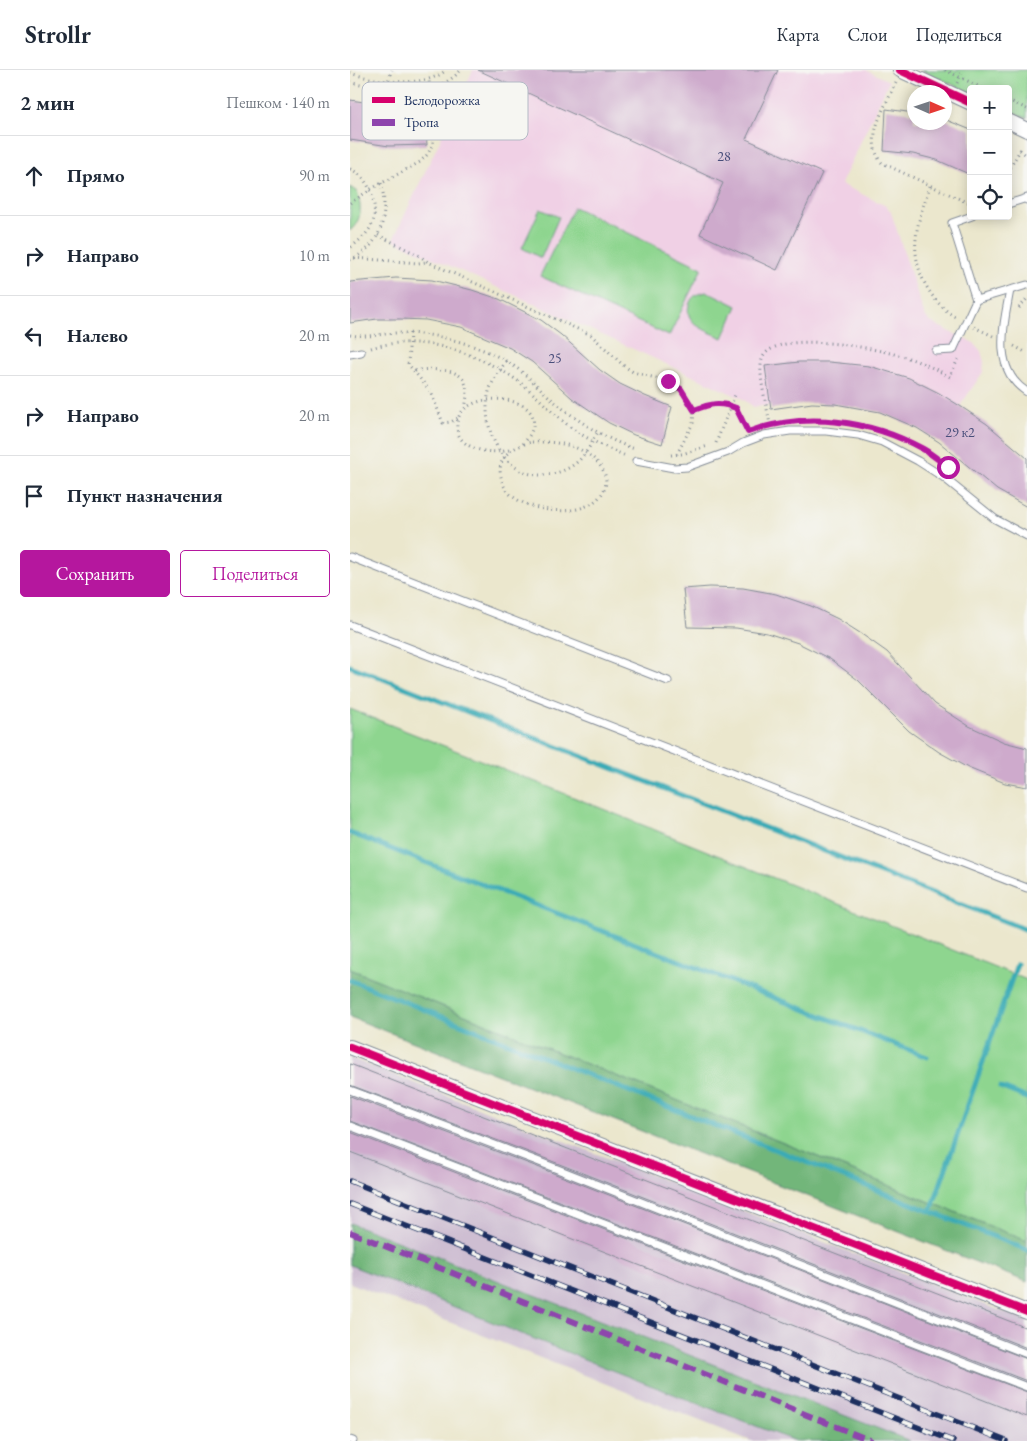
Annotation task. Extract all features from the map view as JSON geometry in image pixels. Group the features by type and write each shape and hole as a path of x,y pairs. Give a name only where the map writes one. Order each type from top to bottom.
{"street":[{"path":"899,74 967,101"},
{"path":"1012,123 1027,130"},
{"path":"350,1047 1027,1312"}],"lane":[{"path":"1012,203 1026,198 1027,200"},
{"path":"936,351 953,350 976,300 952,223 967,218"},
{"path":"976,300 1027,284"},
{"path":"1010,290 1001,340 1002,352 1007,368 1022,389 1027,392"},
{"path":"350,354 361,352"},
{"path":"636,461 674,468 687,467 728,452 743,443 764,435 790,430 826,431 858,435 882,442 918,461 943,477 995,519 1027,536"},
{"path":"350,558 668,681"},
{"path":"350,625 1027,888"},
{"path":"350,1090 537,1161 1027,1354"},
{"path":"350,1126 1027,1387"}],"path":[{"path":"389,80 392,70"},
{"path":"350,73 389,80 420,81 440,75 446,70"},
{"path":"445,82 460,70"},
{"path":"944,70 976,85"},
{"path":"956,86 963,70"},
{"path":"899,74 876,128 874,146 876,156 882,163 967,201"},
{"path":"1012,102 1027,109"},
{"path":"350,203 420,162 428,154 433,140"},
{"path":"1012,165 1020,150 1027,156"},
{"path":"350,169 358,172 371,190 374,206 373,222 362,239 350,248"},
{"path":"352,259 362,254 378,235 384,215 384,194 381,184"},
{"path":"930,186 916,239 917,259 924,282 940,305 949,314 1027,353"},
{"path":"378,235 428,262 591,335 633,372 668,381 681,389 694,410 693,423 677,455"},
{"path":"352,259 428,262"},
{"path":"410,333 408,364 431,392 443,423 451,422 458,418 465,408 468,391 462,377 455,372 433,369 415,371"},
{"path":"350,335 358,337 410,333 460,342 506,361 564,409 598,432 642,452"},
{"path":"762,428 770,425 760,369 762,359 768,350 779,345 797,343 858,346 907,358 950,377 960,355 953,350"},
{"path":"361,352 381,345 420,344 458,351 478,358 519,382 571,427 636,461"},
{"path":"506,361 490,388 487,415 490,430 500,453 516,467 542,476 569,468 577,463 586,452 598,432"},
{"path":"716,443 735,395"},
{"path":"465,408 488,400 509,400 526,406 533,421 532,430 522,444"},
{"path":"694,410 709,404 723,403 736,408 748,432"},
{"path":"458,418 460,437 466,445 482,451 500,453 522,444 555,442 586,452 604,471 606,481 603,492 597,499 587,505 569,510 529,506 510,494 503,485 500,474 501,466 504,457 511,450"},
{"path":"740,435 754,430"},
{"path":"668,454 677,455 724,440"}],"shaded area":[{"path":"473,70 866,70 889,81 841,184 886,206 891,212 924,314 929,321 974,343 981,351 984,362 983,372 960,406 909,378 869,366 765,366 771,405 754,407 741,398 393,240 440,140 528,140 528,82 467,82"},
{"path":"350,1058 1027,1321 1027,1441 751,1441 350,1283"}],"green space":[{"path":"921,70 1027,70 1027,118 1012,112 1012,85 967,85 967,91"},
{"path":"350,187 357,192 360,213 357,222 350,231"},
{"path":"574,207 702,268 669,336 540,276"},
{"path":"540,209 559,217 541,258 522,248"},
{"path":"707,292 737,306 723,338 698,326 689,316 688,310 693,297"},
{"path":"350,709 1027,980 1027,1241 350,969"},
{"path":"350,969 1027,1241 1027,1282 350,1017"},
{"path":"350,1223 910,1441 795,1441 614,1371 350,1265"}],"building":[{"path":"478,70 778,70 746,139 822,173 777,270 700,234 723,183 528,93 528,82 504,82"},
{"path":"350,100 362,102 362,140 427,140 427,145 389,146 350,140"},
{"path":"886,109 907,112 907,130 952,130 952,122 967,128 967,173 937,160 913,154 884,151"},
{"path":"396,278 432,280 472,290 499,299 541,320 600,370 620,384 672,407 662,444 634,435 609,423 572,398 532,362 510,348 461,327 426,320 401,319 377,319 350,323 350,282"},
{"path":"799,362 829,362 869,366 909,378 960,406 987,424 1027,458 1027,507 997,490 939,442 917,428 880,412 835,404 812,403 771,409 765,366"},
{"path":"710,587 743,588 776,594 811,606 838,619 887,652 935,704 969,726 1004,742 1027,748 1027,787 1005,783 968,768 939,752 909,731 858,680 830,659 798,643 767,633 736,628 687,627 683,589"},
{"path":"350,1064 1027,1328 1027,1348 539,1156 350,1085"},
{"path":"350,1096 535,1166 1027,1359 1027,1381 350,1121"},
{"path":"350,1132 1027,1392 1027,1417 350,1152"}],"waterway":[{"path":"350,666 1027,930"},
{"path":"350,833 927,1057"},
{"path":"931,1211 1017,964"},
{"path":"350,980 1027,1250"},
{"path":"1000,1087 1027,1098"}],"railway":[{"path":"350,1181 1006,1441"},
{"path":"350,1204 953,1441"}],"marked path":[{"path":"350,1232 872,1441"}],"cycle path":[{"path":"900,70 967,101"},
{"path":"350,1047 1027,1312"}],"route":[{"path":"668,381 681,389 694,410 709,404 723,403 736,408 748,432 770,425 810,420 826,420 861,426 884,432 903,440 924,450 948,467"}]}
